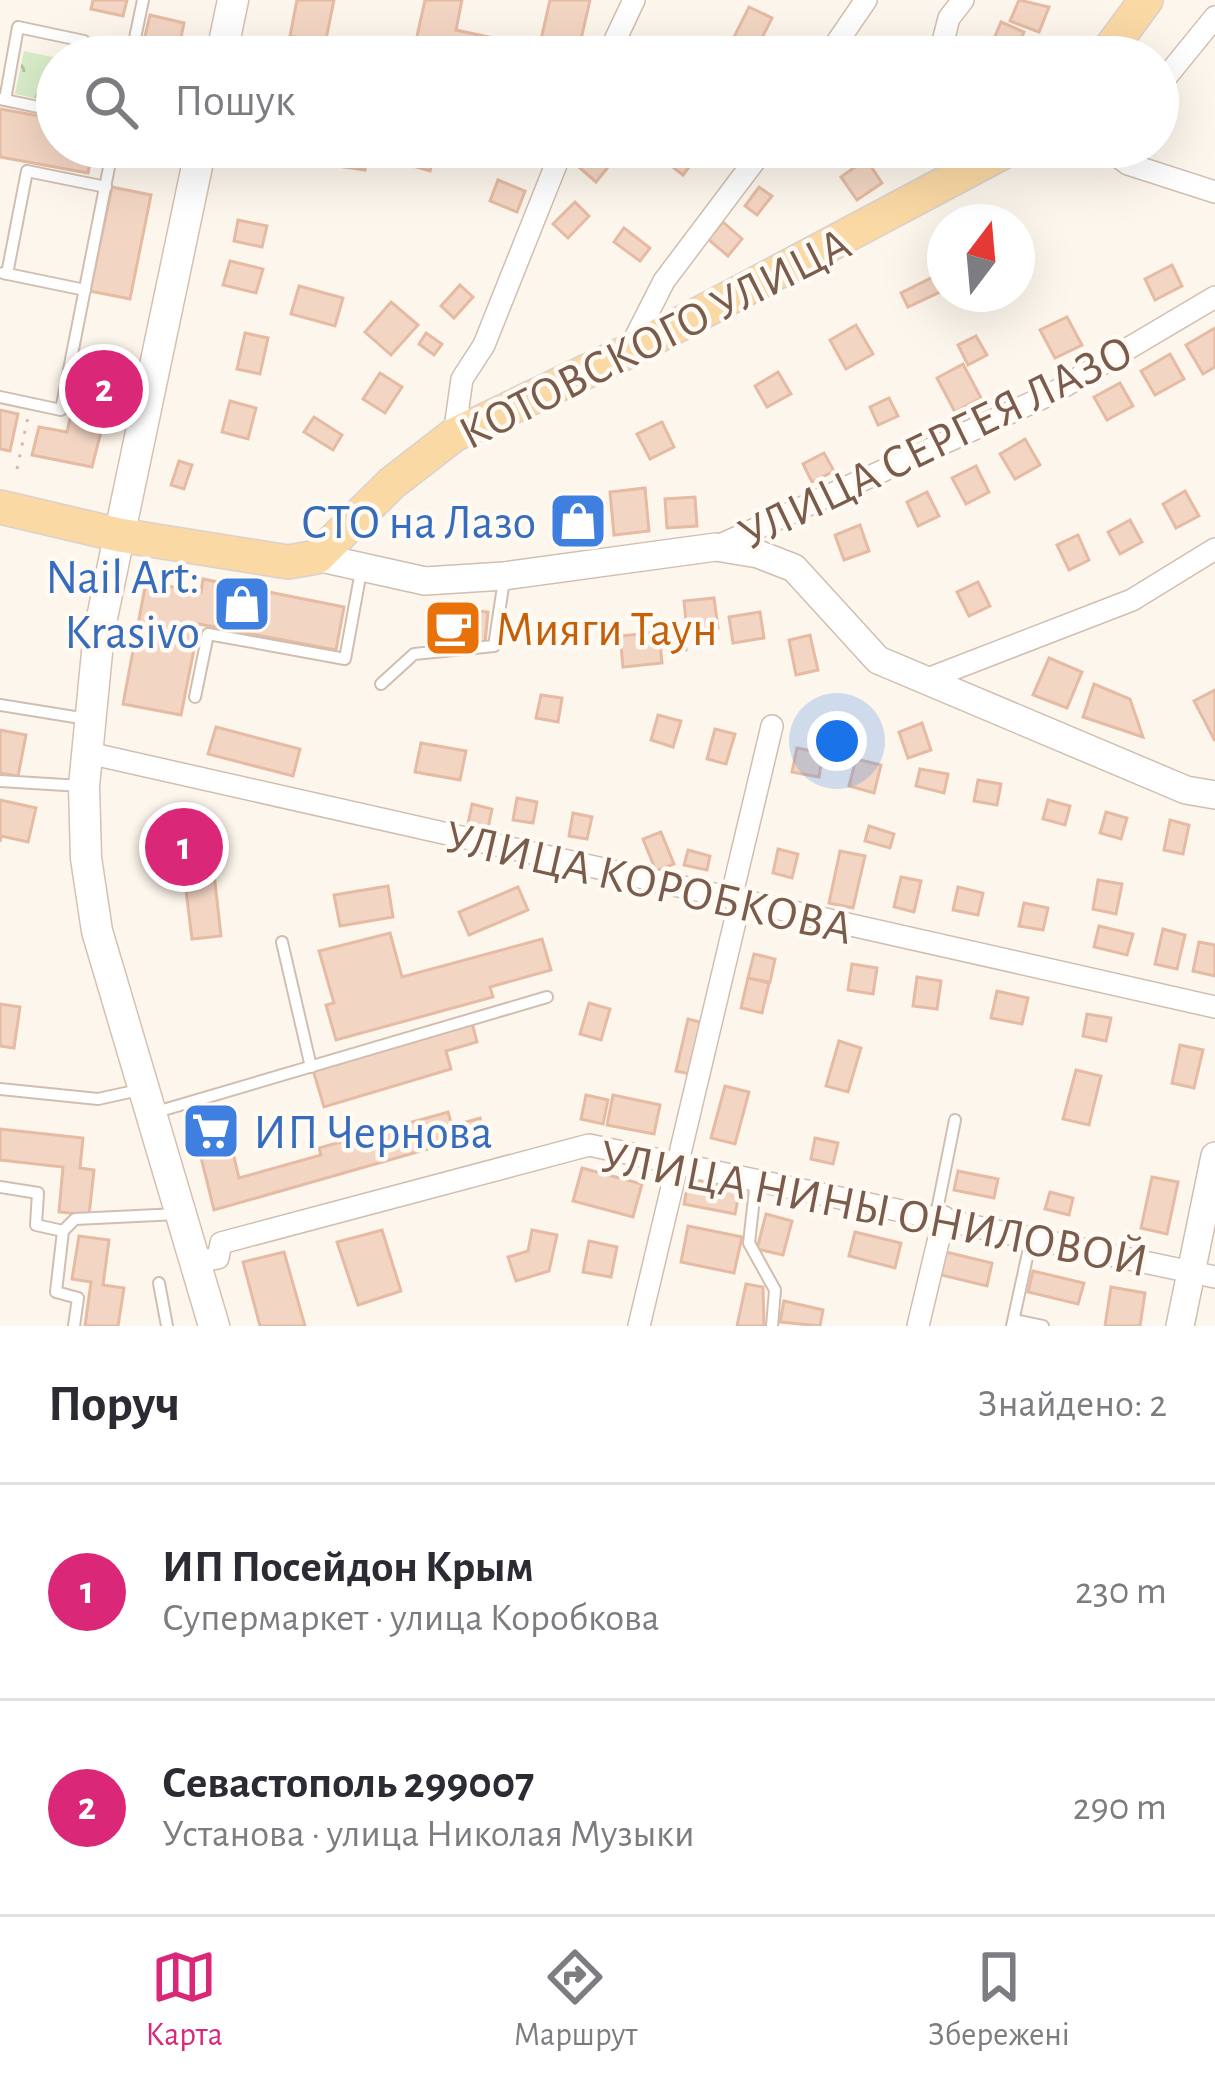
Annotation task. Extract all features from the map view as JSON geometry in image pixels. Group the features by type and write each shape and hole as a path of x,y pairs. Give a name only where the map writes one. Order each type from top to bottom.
{"main road":[{"path":"225,36 232,0"},
{"path":"1119,36 1146,0"},
{"path":"197,168 119,535 87,719 84,786 86,858 97,932 214,1326"},
{"name":"КОТОВСКОГО УЛИЦА","path":"317,557 392,483 454,435 629,351 968,168"},
{"path":"0,507 119,535 288,562 317,557"}],"street":[{"path":"617,36 634,0"},
{"path":"841,36 866,0"},
{"path":"944,36 949,18 963,0"},
{"path":"1179,61 1215,17"},
{"path":"454,435 462,380 484,345 555,168"},
{"path":"629,351 664,281 749,168"},
{"path":"1140,168 1215,192"},
{"name":"УЛИЦА СЕРГЕЯ ЛАЗО","path":"716,547 1053,393 1215,297"},
{"path":"317,557 424,581 504,577 716,547 758,554 794,568 878,660 1186,790 1215,795"},
{"path":"925,680 1132,599 1215,549"},
{"path":"639,1326 772,726"},
{"name":"УЛИЦА КОРОБКОВА","path":"84,752 1215,1007"},
{"name":"УЛИЦА НИНЫ ОНИЛОВОЙ","path":"195,1262 218,1258 221,1243 589,1145 1203,1273"},
{"path":"1180,1326 1203,1273 1215,1156"},
{"path":"918,1326 940,1216"}],"lane":[{"path":"135,36 143,0"},
{"path":"36,107 2,100 18,27 60,36"},
{"path":"0,397 61,410 111,168"},
{"path":"85,290 4,273 27,171 106,187"},
{"path":"195,697 208,634 345,659 362,567"},
{"path":"381,684 414,654 494,646 504,577"},
{"path":"0,705 87,719"},
{"path":"0,781 84,786"},
{"path":"282,942 311,1066"},
{"path":"0,1089 146,1102 311,1066 547,998"},
{"path":"940,1216 955,1120"},
{"path":"757,1177 749,1243 775,1290 772,1326"},
{"path":"0,1187 38,1193 36,1226 63,1231"},
{"path":"74,1326 78,1298 56,1292 63,1231 75,1219 181,1214"},
{"path":"1032,1236 1013,1323 1043,1326"},
{"path":"159,1283 167,1326"}],"path":[{"path":"17,469 31,403"}],"green space":[{"path":"24,51 36,54 36,98 15,94"}],"building":[{"path":"93,0 127,0 123,16 91,9"},
{"path":"297,0 334,0 327,36 290,36"},
{"path":"425,0 462,0 456,30 484,36 417,36"},
{"path":"550,0 590,0 582,36 542,36"},
{"path":"1019,0 1049,7 1039,32 1010,21"},
{"path":"749,7 772,18 763,36 734,36"},
{"path":"150,15 184,23 181,36 145,36"},
{"path":"1001,22 1024,32 1022,36 995,36"},
{"path":"0,109 36,115 36,164 0,157"},
{"path":"580,168 607,168 596,182"},
{"path":"854,168 872,168 882,183 857,200 841,177"},
{"path":"498,180 525,191 517,212 490,201"},
{"path":"112,187 151,195 130,299 90,291"},
{"path":"759,187 772,196 757,215 745,206"},
{"path":"575,202 589,216 568,238 553,224"},
{"path":"238,220 267,226 262,247 234,241"},
{"path":"723,222 742,239 728,256 708,239"},
{"path":"624,228 650,248 640,261 614,242"},
{"path":"230,261 263,269 256,293 223,285"},
{"path":"1172,265 1182,286 1155,300 1145,279"},
{"path":"927,280 927,298 908,307 901,293"},
{"path":"460,285 473,297 454,318 441,306"},
{"path":"299,286 343,298 335,326 291,314"},
{"path":"391,302 418,325 391,355 365,332"},
{"path":"1067,317 1082,345 1055,358 1040,330"},
{"path":"856,325 873,354 846,369 830,340"},
{"path":"1215,328 1215,367 1203,374 1186,345"},
{"path":"245,333 268,338 260,374 237,369"},
{"path":"426,333 442,344 434,355 419,344"},
{"path":"976,336 987,355 968,365 958,345"},
{"path":"1170,354 1184,379 1155,395 1141,371"},
{"path":"83,361 117,369 92,467 32,455 39,427 67,432"},
{"path":"963,364 981,398 955,412 937,378"},
{"path":"778,372 791,394 767,407 755,386"},
{"path":"380,373 402,387 385,413 363,399"},
{"path":"1120,383 1133,406 1107,420 1094,397"},
{"path":"889,398 898,416 878,425 870,407"},
{"path":"230,401 256,408 248,439 222,432"},
{"path":"0,410 18,414 10,451 0,449"},
{"path":"314,417 342,435 333,450 304,432"},
{"path":"662,422 674,447 650,459 637,434"},
{"path":"1025,439 1040,465 1015,479 1000,454"},
{"path":"824,453 834,471 812,482 803,464"},
{"path":"179,461 192,465 184,489 171,485"},
{"path":"976,466 989,492 966,504 952,478"},
{"path":"645,488 649,531 614,535 610,492"},
{"path":"1185,491 1199,516 1176,528 1163,504"},
{"path":"927,492 939,516 918,526 907,502"},
{"path":"695,497 697,526 667,528 665,499"},
{"path":"585,501 591,531 574,534 569,504"},
{"path":"1130,520 1142,542 1120,554 1108,532"},
{"path":"860,525 869,551 844,560 835,535"},
{"path":"1078,535 1089,560 1069,570 1057,545"},
{"path":"203,579 344,607 336,650 199,624 181,715 123,704 146,582 201,592"},
{"path":"978,582 990,606 969,616 957,592"},
{"path":"714,598 718,628 687,631 684,601"},
{"path":"435,607 488,612 485,643 432,638"},
{"path":"760,612 764,638 733,643 729,617"},
{"path":"684,630 686,650 668,652 666,631"},
{"path":"659,632 662,663 623,667 620,636"},
{"path":"810,635 818,670 796,675 789,640"},
{"path":"1049,658 1082,672 1067,708 1033,695"},
{"path":"1094,684 1130,699 1143,737 1083,717"},
{"path":"1215,690 1215,741 1194,701"},
{"path":"541,695 562,698 558,722 536,718"},
{"path":"658,715 681,721 673,747 651,740"},
{"path":"922,723 931,750 908,758 899,732"},
{"path":"216,727 300,749 293,776 208,754"},
{"path":"715,729 735,734 726,764 707,759"},
{"path":"0,730 26,735 18,776 0,773"},
{"path":"421,743 466,751 460,780 415,772"},
{"path":"797,748 823,753 819,777 792,772"},
{"path":"856,759 881,765 874,793 849,786"},
{"path":"920,769 948,774 944,793 916,786"},
{"path":"978,780 1001,784 997,805 974,801"},
{"path":"517,798 537,802 533,823 513,820"},
{"path":"0,800 36,808 28,842 1,836 0,842"},
{"path":"1048,800 1070,806 1065,825 1043,819"},
{"path":"472,804 492,809 487,833 467,829"},
{"path":"1106,812 1127,818 1121,839 1100,833"},
{"path":"573,813 592,817 587,839 569,836"},
{"path":"1170,820 1189,825 1183,854 1164,850"},
{"path":"869,826 894,834 890,848 865,841"},
{"path":"661,832 674,864 656,871 643,839"},
{"path":"210,838 221,936 192,939 180,841"},
{"path":"778,849 798,854 792,878 773,873"},
{"path":"688,850 710,856 707,870 684,865"},
{"path":"840,851 865,856 853,908 829,903"},
{"path":"901,877 921,881 914,912 894,907"},
{"path":"1098,880 1122,884 1116,914 1093,909"},
{"path":"388,886 393,917 340,926 334,895"},
{"path":"518,887 528,910 469,935 459,912"},
{"path":"958,887 983,893 978,915 953,910"},
{"path":"1024,903 1048,908 1043,930 1019,926"},
{"path":"1099,926 1133,934 1127,955 1094,947"},
{"path":"1163,929 1185,935 1177,969 1155,964"},
{"path":"390,933 402,977 542,939 551,970 490,987 493,997 336,1040 326,1005 334,1003 319,951"},
{"path":"1199,942 1215,945 1215,976 1193,971"},
{"path":"754,954 775,959 770,982 748,978"},
{"path":"852,964 877,968 873,994 848,990"},
{"path":"917,977 941,981 937,1009 913,1006"},
{"path":"748,978 769,983 762,1013 741,1008"},
{"path":"997,991 1028,998 1022,1024 991,1018"},
{"path":"589,1003 610,1009 601,1040 580,1034"},
{"path":"0,1004 20,1007 14,1048 0,1046"},
{"path":"1087,1014 1111,1018 1106,1041 1083,1036"},
{"path":"688,1019 707,1024 695,1075 676,1071"},
{"path":"472,1023 477,1042 446,1051 451,1069 324,1107 313,1070"},
{"path":"839,1041 861,1048 848,1092 826,1086"},
{"path":"1180,1045 1203,1050 1194,1088 1172,1083"},
{"path":"1076,1070 1101,1076 1089,1125 1063,1119"},
{"path":"725,1086 749,1092 735,1144 711,1138"},
{"path":"586,1095 608,1100 603,1124 581,1119"},
{"path":"613,1095 660,1105 654,1134 607,1125"},
{"path":"448,1112 452,1126 480,1118 484,1133 214,1210 192,1121 224,1114 239,1178 321,1155 319,1148"},
{"path":"0,1129 83,1138 80,1168 94,1170 89,1215 59,1212 63,1167 0,1160"},
{"path":"815,1138 838,1143 833,1164 811,1159"},
{"path":"582,1168 642,1184 633,1217 573,1201"},
{"path":"958,1171 998,1179 994,1198 954,1190"},
{"path":"1152,1177 1178,1182 1167,1234 1141,1228"},
{"path":"689,1178 740,1189 735,1214 684,1204"},
{"path":"1050,1192 1073,1198 1069,1215 1045,1209"},
{"path":"766,1214 792,1221 783,1255 757,1249"},
{"path":"688,1226 742,1237 734,1273 681,1262"},
{"path":"382,1230 401,1291 358,1305 337,1242"},
{"path":"532,1230 557,1235 549,1271 516,1281 508,1257 528,1251"},
{"path":"855,1232 901,1243 895,1268 849,1256"},
{"path":"79,1236 109,1240 103,1285 124,1288 118,1326 85,1326 91,1282 72,1279"},
{"path":"589,1241 617,1247 611,1277 583,1272"},
{"path":"942,1251 992,1263 987,1286 937,1274"},
{"path":"284,1252 305,1326 260,1326 243,1262"},
{"path":"1033,1271 1084,1283 1078,1304 1028,1292"},
{"path":"746,1284 763,1287 764,1326 737,1326"},
{"path":"1111,1287 1145,1293 1140,1326 1105,1326"},
{"path":"784,1301 823,1310 820,1326 780,1322"}],"place":[{"name":"Севастополь 299007","path":"104,389"},
{"name":"СТО на Лазо","path":"578,521"},
{"name":"Nail Art: Krasivo","path":"242,604"},
{"name":"Мияги Таун","path":"453,628"},
{"name":"ИП Посейдон Крым","path":"184,847"},
{"name":"ИП Чернова","path":"211,1131"}]}
